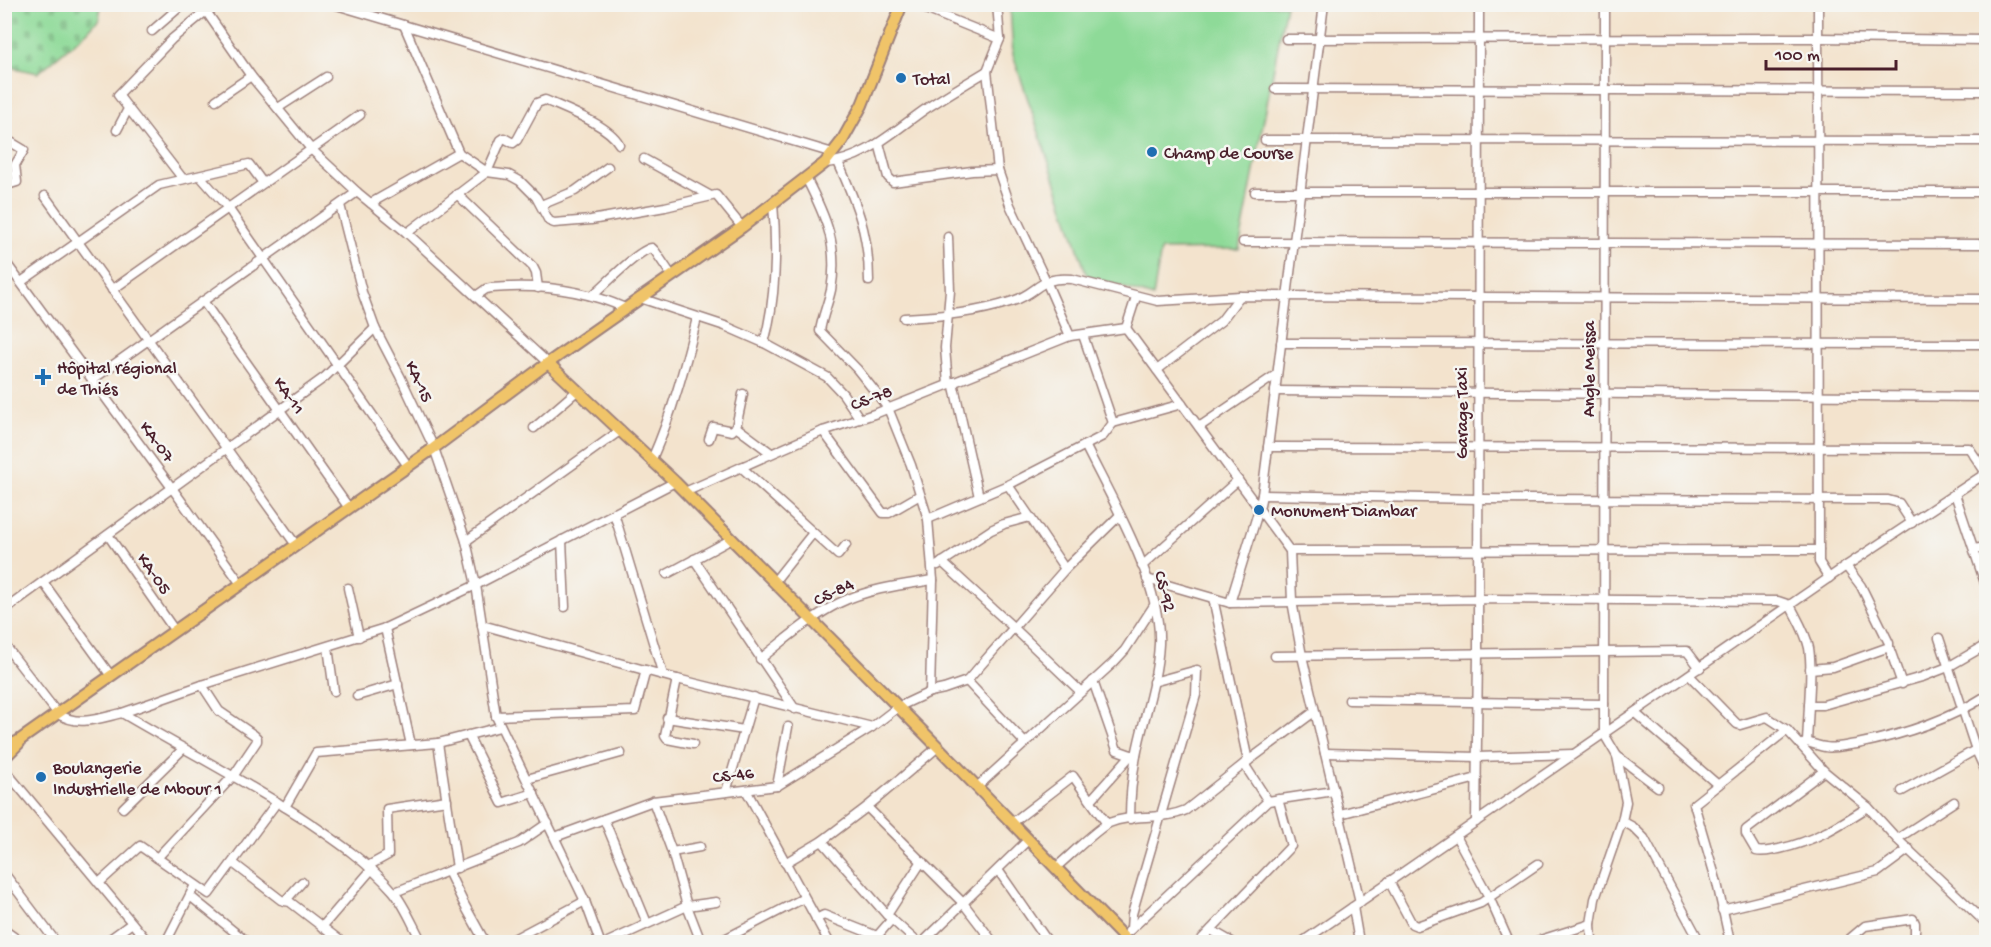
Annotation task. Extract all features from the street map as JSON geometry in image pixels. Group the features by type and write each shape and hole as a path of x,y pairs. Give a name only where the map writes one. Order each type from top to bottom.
{"main road":[{"path":"4,746 24,738 434,448 548,363 835,158 862,105 902,4"},
{"path":"548,363 652,459 732,539 938,747 1125,941"},
{"path":"4,758 24,738"}],"street":[{"path":"152,31 183,4"},
{"path":"333,4 835,158 879,143 927,108 987,71"},
{"path":"913,4 1000,39"},
{"path":"997,4 1000,39 987,71 998,170 1010,205 1070,336"},
{"path":"1230,603 1262,495 1324,4"},
{"name":"Garage Taxi","path":"1476,822 1479,4"},
{"name":"Angle Meissa","path":"1604,734 1605,4"},
{"path":"1818,4 1819,562 1829,578"},
{"path":"183,179 118,95 204,8 251,76 311,149 357,192 407,233 548,363"},
{"path":"404,25 459,153 487,172 509,175 520,181 536,197 549,221 554,223 591,219 665,207 716,195 720,197 741,227"},
{"path":"1286,39 1986,40"},
{"path":"216,100 251,76"},
{"path":"278,108 326,77"},
{"path":"1275,89 1986,91"},
{"path":"407,233 487,172 501,140 504,138 513,143 517,140 537,102 541,100 600,127 619,144"},
{"path":"117,130 128,109"},
{"path":"112,290 360,116"},
{"path":"4,138 24,150 15,165 17,182 4,186"},
{"path":"1265,140 1986,141"},
{"path":"879,143 888,177 893,182 972,171 998,170"},
{"path":"371,203 459,153"},
{"path":"835,158 850,191 867,241 869,281"},
{"path":"644,159 710,195"},
{"path":"21,282 159,185 249,164 263,183"},
{"path":"541,206 575,191 608,167"},
{"path":"200,176 228,208 264,258 408,466"},
{"path":"806,178 824,213 834,254 831,291 820,331 857,369 888,408 928,519 933,568 930,692"},
{"path":"92,380 357,192"},
{"path":"1255,192 1986,192"},
{"path":"457,194 533,267 538,288"},
{"path":"45,196 296,545"},
{"path":"764,343 771,318 775,224 773,203"},
{"name":"KA-15","path":"340,205 362,292 375,328 434,448 466,541 476,585 496,716 585,901 600,942"},
{"path":"948,237 950,291 946,359 979,497"},
{"path":"1243,242 1986,244"},
{"path":"593,295 634,256 648,248 655,251 672,276"},
{"name":"KA-07","path":"4,260 241,584"},
{"path":"904,318 947,316 980,311 1017,300 1046,281 1058,278 1072,279 1158,302 1240,296 1986,299"},
{"path":"476,297 491,288 559,289 593,295 625,308"},
{"path":"1157,370 1221,321 1240,296"},
{"path":"1136,297 1126,328 1290,551 1292,601 1314,712 1340,814 1357,904 1359,942"},
{"path":"640,298 725,326 764,343 827,377 843,394 860,419"},
{"name":"KA-11","path":"203,301 349,508"},
{"path":"652,459 674,404 697,318"},
{"path":"4,610 325,377 375,328"},
{"name":"CS-78","path":"685,492 771,453 1070,336 1126,328"},
{"path":"1083,334 1111,427"},
{"path":"1281,343 1986,344"},
{"path":"1199,427 1277,374"},
{"path":"534,428 578,390"},
{"path":"1275,391 1986,397"},
{"path":"709,439 712,427 732,431 736,426 743,394"},
{"path":"928,519 1008,485 1085,445 1111,427 1182,404"},
{"path":"736,426 771,453"},
{"path":"466,541 621,430"},
{"path":"823,432 883,513 890,513 920,495"},
{"name":"CS-92","path":"1085,445 1142,566 1155,604 1159,644 1153,682 1134,755 1130,819"},
{"path":"1268,447 1970,448 1986,473 1846,566 1389,881 1313,939 1302,942"},
{"path":"741,467 838,555 846,545"},
{"path":"1142,566 1238,480"},
{"path":"4,644 58,714 68,720 94,720 385,628 476,585 675,482"},
{"path":"1008,485 1065,569"},
{"path":"1955,494 1986,586"},
{"path":"1262,495 1478,499 1888,500 1899,503 1912,523"},
{"path":"615,513 663,675"},
{"path":"1025,743 967,681 1065,569 1119,515"},
{"path":"933,568 992,530 1030,517"},
{"path":"774,582 813,533"},
{"name":"KA-05","path":"108,535 175,631"},
{"path":"667,574 732,539"},
{"path":"562,540 565,607"},
{"path":"1974,549 1986,547"},
{"path":"1290,551 1819,550"},
{"path":"694,559 795,709"},
{"path":"942,562 1081,692"},
{"path":"1846,566 1861,586 1889,643 1902,684"},
{"path":"1147,579 1230,603 1478,599 1778,601 1790,605 1809,648 1809,705 1804,744"},
{"name":"CS-84","path":"760,659 812,620 840,603 882,588 933,580"},
{"path":"43,582 111,676"},
{"path":"348,588 359,637"},
{"path":"1199,942 1291,846 1273,800 1246,762 1213,598"},
{"path":"977,787 1125,650 1155,604"},
{"path":"482,625 677,679 872,728"},
{"path":"385,628 411,745"},
{"path":"1939,638 1976,750 1986,772"},
{"path":"1809,705 1823,705 1902,684 1948,667 1986,645"},
{"path":"327,646 334,691"},
{"path":"1810,669 1833,667 1889,648"},
{"path":"1275,656 1687,651 1700,668"},
{"path":"496,716 635,711 646,670"},
{"path":"1131,929 1131,914 1196,695 1197,670 1153,682"},
{"path":"1689,675 1737,724 1767,717 1804,744 1824,771 1868,807 1897,839 1986,923"},
{"path":"677,679 667,718 666,738 693,744"},
{"name":"CS-46","path":"555,837 652,801 777,786 872,728 898,707 930,692 967,681"},
{"path":"1091,800 1134,755 1117,750 1093,681"},
{"path":"357,696 398,684"},
{"path":"157,858 234,775 257,741 257,738 219,711 202,685"},
{"path":"1804,744 1827,747 1872,741 1914,730 1964,710 1986,696"},
{"path":"726,792 754,697"},
{"path":"1348,700 1604,704"},
{"path":"1055,868 1107,824 1130,819 1160,818 1176,815 1186,810 1314,712"},
{"path":"122,713 183,749 234,775 332,838 370,868 395,892 422,942"},
{"path":"1635,713 1718,785"},
{"path":"667,718 744,730"},
{"path":"99,883 140,846 208,894 281,805 316,753 438,743 500,727"},
{"path":"777,786 788,727"},
{"path":"1730,942 1717,883 1694,804 1787,730"},
{"path":"1592,942 1591,924 1595,899 1622,821 1626,795 1617,756 1604,734"},
{"path":"468,735 502,804 534,794"},
{"path":"438,743 447,800 452,869 464,904 485,942"},
{"path":"1902,791 1986,744"},
{"path":"786,863 822,841 867,807 938,747"},
{"path":"123,807 183,749"},
{"path":"527,779 621,753"},
{"path":"1325,753 1477,757 1574,754"},
{"path":"1617,756 1658,787"},
{"path":"4,769 148,942"},
{"path":"1824,771 1746,830 1756,851 1763,852 1789,847 1815,838 1868,807"},
{"path":"1012,823 1073,776 1107,824"},
{"path":"1340,814 1477,778"},
{"path":"746,789 829,942"},
{"path":"1125,941 1131,929 1273,800 1334,791"},
{"path":"322,927 370,868 388,855 387,808 447,800"},
{"path":"652,801 672,852 687,906 701,942"},
{"path":"1897,839 1954,802"},
{"path":"867,807 963,903 993,942"},
{"path":"604,819 647,923"},
{"path":"1622,821 1633,827 1644,838 1700,942"},
{"path":"395,892 519,843 548,823"},
{"path":"1456,836 1489,897 1509,942"},
{"path":"923,942 1028,840"},
{"path":"822,841 889,917 917,942"},
{"path":"672,852 700,847"},
{"path":"1722,910 1878,872 1909,849"},
{"path":"816,919 824,915 874,939 922,861"},
{"path":"233,863 281,900 290,902 342,942"},
{"path":"1389,881 1412,924 1417,926 1473,906 1538,864"},
{"path":"998,870 1048,942"},
{"path":"4,873 56,942"},
{"path":"285,901 302,882"},
{"path":"166,942 195,885"},
{"path":"190,896 247,942"},
{"path":"719,942 804,898"},
{"path":"508,942 585,901"},
{"path":"608,942 687,906 716,902"},
{"path":"1846,942 1865,926 1913,919 1915,942"},
{"path":"106,942 132,922"},
{"path":"1534,942 1591,924"},
{"path":"4,930 21,942"},
{"path":"1211,930 1232,942"},
{"path":"625,934 630,942"}],"green space":[{"path":"4,5 101,5 99,19 87,32 38,73 5,66"},
{"name":"Champ de Course","path":"1010,5 1286,5 1239,249 1161,250 1153,297 1087,276 1013,55"}],"place":[{"name":"Total","path":"901,78"},
{"name":"Champ de Course","path":"1152,152"},
{"name":"Hôpital régional de Thiés","path":"43,377"},
{"name":"Monument Diambar","path":"1259,510"},
{"name":"Boulangerie Industrielle de Mbour 1","path":"41,777"}]}
